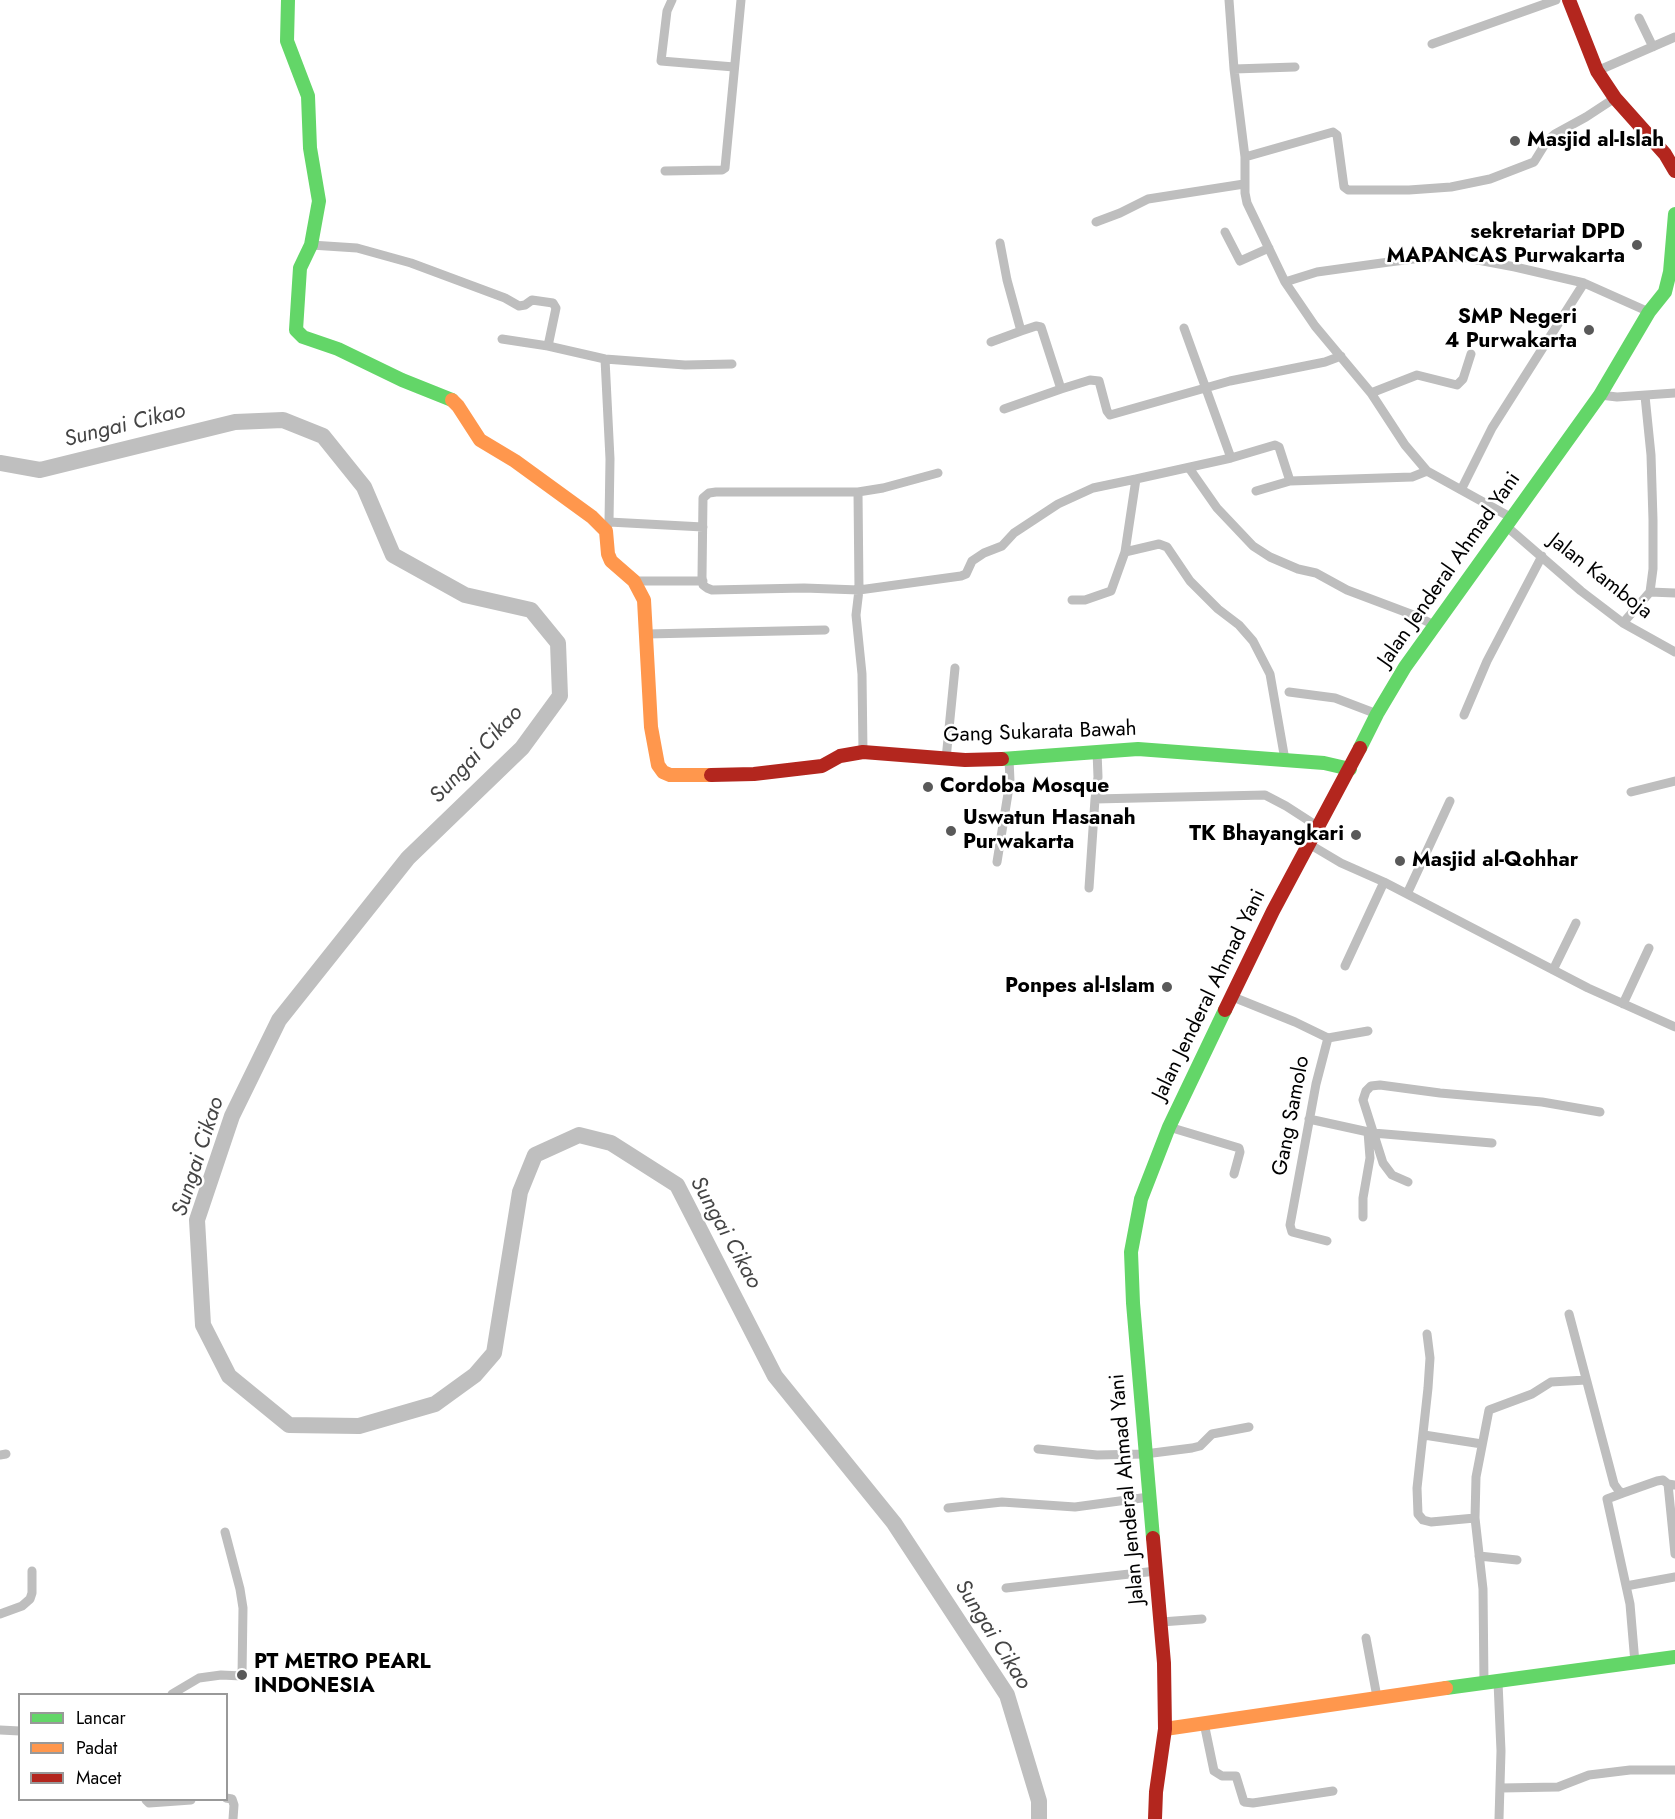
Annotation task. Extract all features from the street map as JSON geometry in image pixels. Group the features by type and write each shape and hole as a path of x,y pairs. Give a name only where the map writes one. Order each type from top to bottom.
{"main road":[{"path":"288,0 287,41 308,96 310,148 319,201 311,245 300,268 296,327 300,335 338,349 402,380 449,398 458,406 480,440 516,461 607,526"},
{"path":"1569,0 1597,71 1616,98 1657,144 1675,171"},
{"path":"1671,280 1675,214"},
{"name":"Jalan Jenderal Ahmad Yani","path":"1155,1819 1156,1792 1165,1729 1164,1663 1132,1303 1131,1252 1141,1199 1169,1127 1273,911 1314,847 1317,826 1350,769 1377,714 1434,625 1600,395 1649,312 1671,280"},
{"name":"Gang Sukarata Bawah","path":"607,526 608,554 611,561 634,582 644,600 651,727 658,765 663,772 670,775 754,774 822,766 840,756 863,752 946,759 1009,759 1097,751 1158,750 1324,763 1350,769"},
{"path":"1165,1729 1377,1697 1675,1657"}],"street":[{"path":"672,0 667,10 661,61 734,67"},
{"path":"665,171 725,169 741,0"},
{"path":"1230,0 1234,69 1245,157 1244,184 1247,203 1285,282 1308,317 1371,393 1405,446 1426,471 1412,477 1290,481 1256,491"},
{"path":"1432,44 1556,0"},
{"path":"1639,18 1653,47"},
{"path":"1597,71 1675,38"},
{"path":"1234,69 1295,67"},
{"path":"1245,157 1333,132 1337,135 1344,187 1348,190 1451,187 1490,179 1534,162 1547,141 1555,134 1616,98"},
{"path":"1096,222 1148,199 1244,184"},
{"path":"1225,232 1240,261 1269,248"},
{"path":"1000,243 1006,280 1021,332"},
{"path":"311,245 357,248 411,263 505,298 519,306 532,300 553,303 556,308 548,346"},
{"path":"1285,282 1317,272 1438,256 1462,257 1584,283 1649,312"},
{"path":"1461,490 1492,428 1584,283"},
{"path":"991,342 1036,326 1041,327 1061,389"},
{"path":"1184,328 1231,458"},
{"path":"502,339 548,346 606,359 685,365 732,364"},
{"path":"1371,393 1417,375 1457,385 1463,379 1472,354"},
{"path":"1004,409 1090,380 1098,380 1107,411 1111,416 1230,381 1325,362 1341,356"},
{"path":"606,359 610,432 607,526 703,527"},
{"path":"1600,395 1617,397 1675,393"},
{"path":"1623,623 1650,592 1653,568 1651,454 1645,396"},
{"path":"938,473 883,488 858,492 709,493 703,498 703,581 707,588 712,590 804,588 859,590 918,583 966,574 972,561 1002,546 1014,533 1058,504 1093,488 1189,468 1277,445 1290,481"},
{"path":"1189,468 1217,508 1253,546 1270,557 1298,569 1316,573 1347,590 1434,625"},
{"name":"Jalan Kamboja","path":"1426,471 1461,490 1509,522 1581,591 1623,623 1675,652"},
{"path":"1072,600 1085,600 1108,593 1125,552 1136,479"},
{"path":"858,492 859,590 856,615 862,674 863,752"},
{"path":"1125,552 1159,544 1167,547 1190,581 1218,609 1239,625 1253,642 1270,674 1285,760"},
{"path":"1464,715 1487,661 1542,556"},
{"path":"634,582 703,581"},
{"path":"1650,592 1675,593"},
{"path":"647,634 825,630"},
{"path":"946,759 955,668"},
{"path":"1289,692 1335,698 1377,714"},
{"path":"1089,888 1098,777 1097,751"},
{"path":"997,862 1010,781 1009,759"},
{"path":"1631,792 1675,781"},
{"path":"1095,799 1265,795 1317,826"},
{"path":"1407,894 1450,801"},
{"path":"1314,847 1341,863 1384,882 1553,970 1675,1027"},
{"path":"1345,966 1384,882"},
{"path":"1553,970 1576,923"},
{"path":"1623,1004 1649,948"},
{"name":"Gang Samolo","path":"1233,997 1328,1038 1309,1119 1290,1229 1292,1232 1327,1241"},
{"path":"1328,1038 1368,1031"},
{"path":"1408,1182 1388,1171 1371,1132 1363,1100 1366,1091 1371,1086 1380,1085 1542,1102 1600,1112"},
{"path":"1309,1119 1371,1132 1492,1143"},
{"path":"1169,1127 1239,1148 1234,1174"},
{"path":"1363,1217 1371,1132"},
{"path":"1569,1314 1614,1484 1623,1493"},
{"path":"1427,1334 1430,1358 1417,1488 1418,1514 1423,1520 1431,1522 1475,1518"},
{"path":"1484,1684 1483,1589 1475,1518 1475,1486 1489,1410 1532,1394 1551,1382 1586,1380"},
{"path":"1038,1449 1097,1455 1145,1454 1200,1446 1212,1434 1249,1427"},
{"path":"1424,1435 1482,1444"},
{"path":"1635,1663 1631,1614 1607,1499 1656,1481 1663,1480 1671,1484 1675,1554"},
{"path":"948,1508 1002,1502 1076,1507 1149,1497"},
{"path":"175,1693 199,1678 220,1675 242,1676 243,1608 225,1532"},
{"path":"1479,1556 1517,1560"},
{"path":"0,1614 22,1606 30,1599 32,1571"},
{"path":"1006,1588 1156,1571"},
{"path":"1626,1586 1675,1576"},
{"path":"1161,1622 1202,1619"},
{"path":"1366,1638 1377,1697"},
{"path":"1498,1682 1501,1788 1499,1819"},
{"path":"1204,1723 1214,1771 1222,1776 1236,1776 1244,1802 1269,1801 1333,1791"},
{"path":"0,1730 18,1731"},
{"path":"1501,1788 1558,1787 1589,1774 1630,1770 1675,1770"},
{"path":"228,1798 232,1799 234,1805 233,1819"},
{"path":"147,1801 149,1803 177,1801"}],"waterway":[{"name":"Sungai Cikao","path":"0,463 40,470 235,422 283,420 323,436 364,487 393,555 465,595 531,610 558,643 560,696 522,748 408,858 279,1020 232,1116 197,1220 203,1325 229,1376 289,1425 359,1426 435,1404 475,1375 494,1353 520,1192 535,1155 579,1135 611,1143 677,1185 775,1376 894,1523 1007,1695 1039,1801 1039,1819"}],"traffic: fast":[{"path":"288,0 287,41 308,96 310,148 319,201 311,245 300,268 296,330 303,337 338,349 402,380 452,400"},
{"path":"1360,748 1405,667 1600,395 1649,312 1665,292 1670,272 1675,214"},
{"path":"1002,759 1138,749 1324,763 1350,769"},
{"path":"1153,1538 1133,1303 1131,1252 1141,1199 1169,1127 1225,1010"},
{"path":"1446,1688 1675,1657"}],"traffic: slow":[{"path":"452,400 480,440 515,461 592,517 606,531 608,554 611,561 634,581 644,600 651,727 658,765 663,772 670,775 711,775"},
{"path":"1165,1729 1446,1688"}],"traffic: jam":[{"path":"1569,0 1597,71 1615,98 1665,154 1675,171"},
{"path":"1225,1010 1273,911 1360,748"},
{"path":"711,775 754,774 822,766 840,756 863,752 965,760 1002,759"},
{"path":"1153,1538 1164,1663 1165,1729 1156,1792 1155,1819"}],"place":[{"name":"Masjid al-Islah","path":"1515,141"},
{"name":"sekretariat DPD MAPANCAS Purwakarta","path":"1637,245"},
{"name":"SMP Negeri 4 Purwakarta","path":"1589,330"},
{"name":"Cordoba Mosque","path":"928,787"},
{"name":"Uswatun Hasanah Purwakarta","path":"951,831"},
{"name":"TK Bhayangkari","path":"1356,835"},
{"name":"Masjid al-Qohhar","path":"1400,861"},
{"name":"Ponpes al-Islam","path":"1167,987"},
{"name":"PT METRO PEARL INDONESIA","path":"242,1675"}]}
